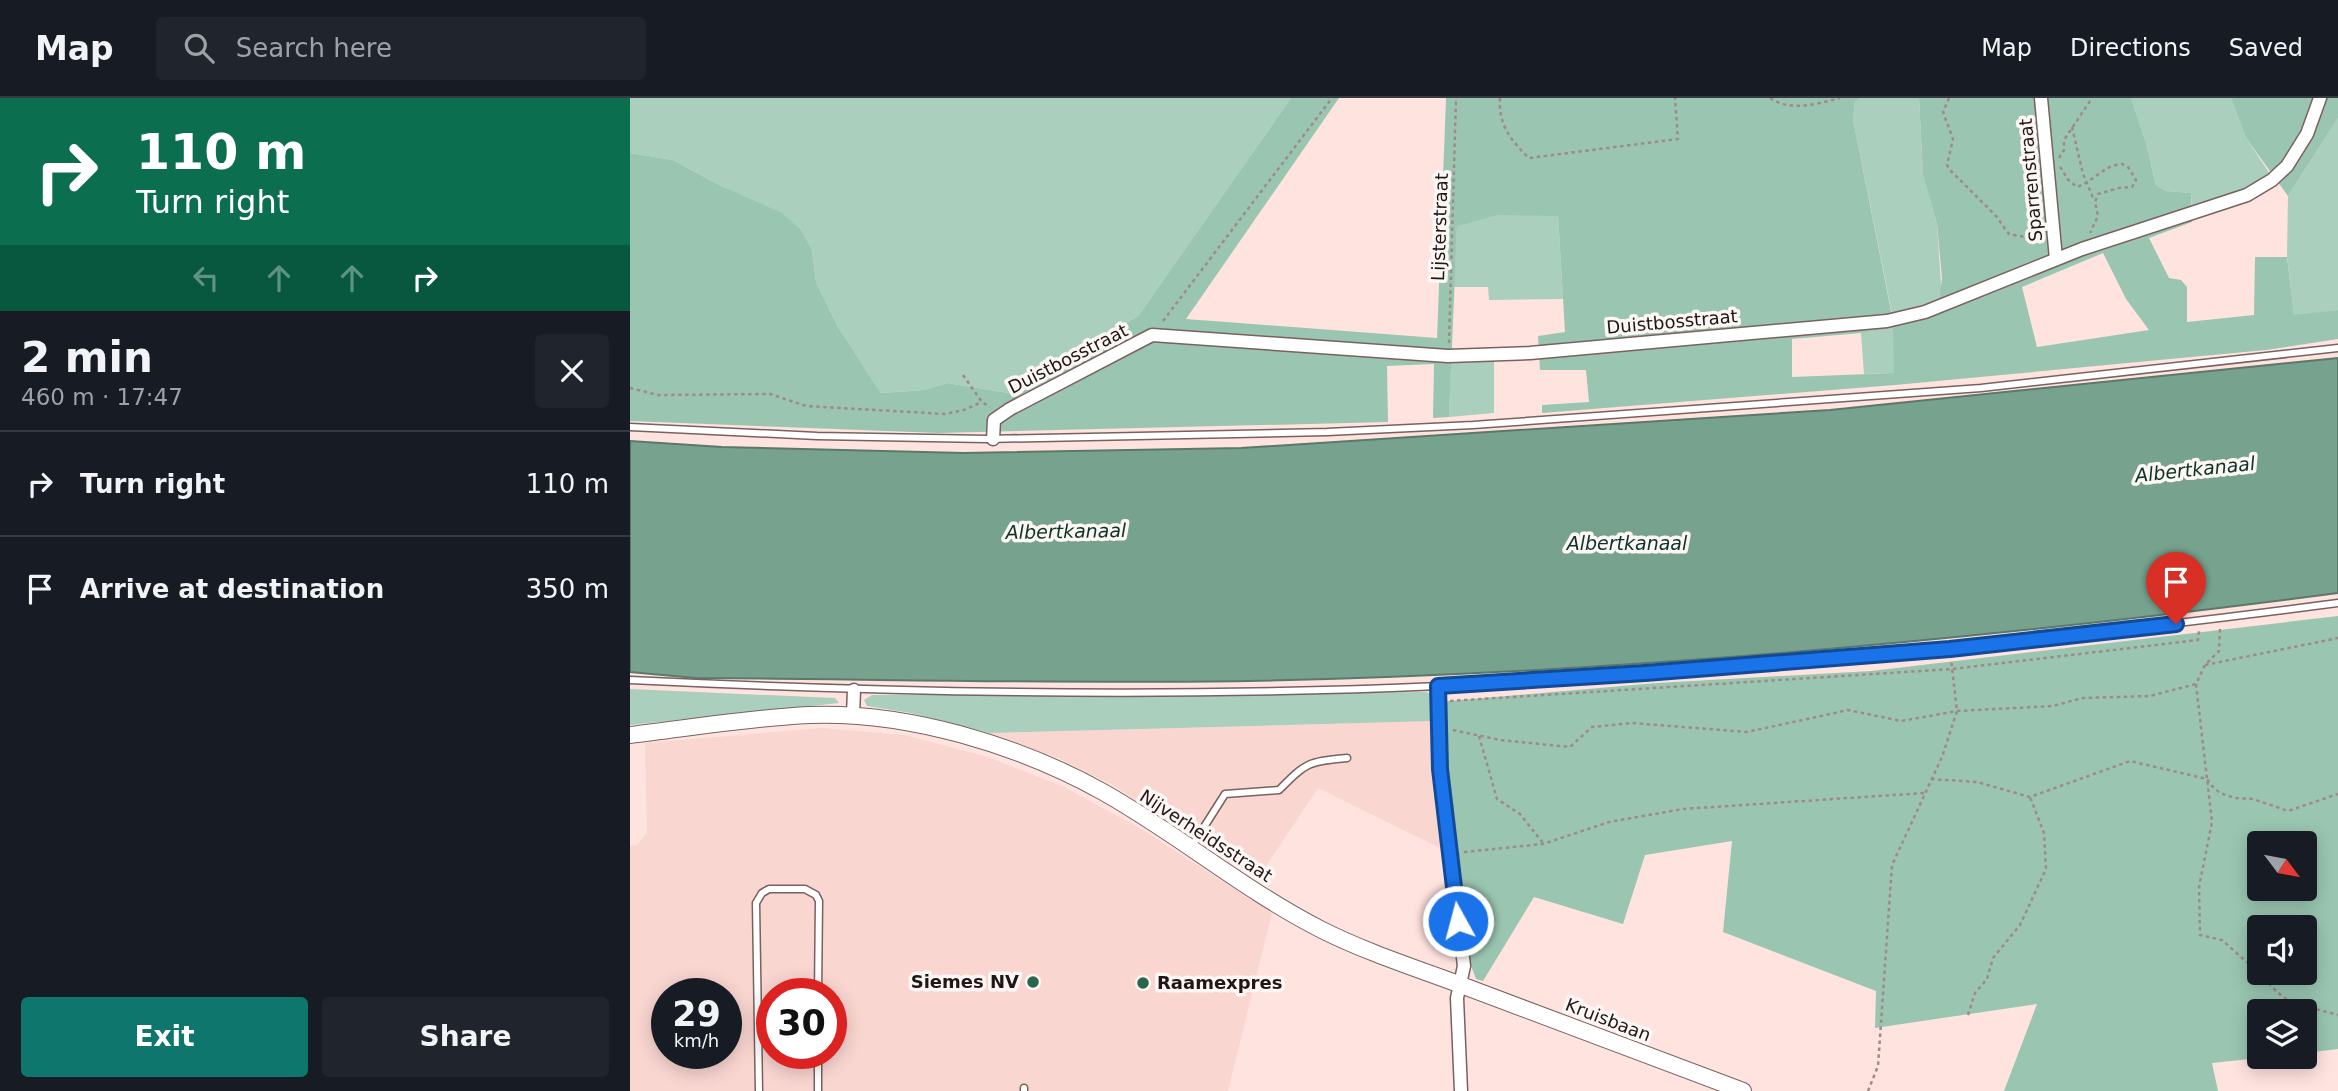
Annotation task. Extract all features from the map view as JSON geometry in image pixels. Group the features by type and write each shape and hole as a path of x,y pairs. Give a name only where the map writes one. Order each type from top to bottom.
{"street":[{"name":"Sparrenstraat","path":"2041,98 2056,259"},
{"name":"Duistbosstraat","path":"993,439 994,421 1002,414 1152,335 1448,356 1530,353 1887,321 1925,312 2082,249 2247,195 2272,180 2287,166 2307,134 2320,98"},
{"path":"1438,686 1440,769 1464,965 1457,998 1461,1091"},
{"path":"853,715 854,690"},
{"name":"Nijverheidsstraat","path":"630,735 768,718 853,715 942,730 984,742 1066,773 1103,792 1283,908 1324,930 1461,985"},
{"name":"Kruisbaan","path":"1461,985 1743,1091"}],"lane":[{"path":"630,427 817,436 993,439 1327,432 1473,425 1982,388 2338,348"},
{"path":"630,680 854,690 1020,693 1214,692 1438,686 1950,649 2338,603"},
{"path":"1191,848 1225,794 1279,790 1301,768 1314,762 1347,758"},
{"path":"757,978 756,903 762,893 769,889 805,889 816,895 819,901 818,978"},
{"path":"759,1069 759,1091"},
{"path":"818,1069 818,1091"}],"path":[{"path":"1152,335 1332,98"},
{"name":"Lijsterstraat","path":"1448,356 1456,98"},
{"path":"1500,98 1499,111 1510,139 1529,158 1678,139 1675,98"},
{"path":"1770,98 1781,106 1812,106 1840,98"},
{"path":"1949,98 1943,112 1953,139 1947,164 1951,171 1996,216 2009,234 2025,237 2052,231"},
{"path":"2085,108 2087,98"},
{"path":"2092,98 2064,139 2064,150 2058,165 2071,184 2077,187 2110,166 2122,164 2132,172 2136,180 2132,187 2098,194 2095,202"},
{"path":"2072,127 2086,183 2098,216 2082,249"},
{"path":"963,374 982,402 1002,414"},
{"path":"630,388 658,395 770,394 806,406 945,414 982,402"},
{"path":"2221,618 2219,651 2205,665 2196,684 2212,822 2199,887 2200,935 2222,940 2247,962"},
{"path":"1438,702 1952,669 2198,640 2201,621"},
{"path":"2205,665 2338,638"},
{"path":"1868,1091 1878,1066 1892,865 1942,757 1957,711 1950,649"},
{"path":"1438,722 1457,732 1552,747 1570,747 1592,727 1633,723 1747,732 1848,710 1901,721 1957,711 2053,706 2082,698 2150,696 2196,684"},
{"path":"1479,736 1497,799 1520,814 1543,844"},
{"path":"1931,779 1977,782 2030,797 2130,761 2207,779 2220,793 2235,798 2253,799 2288,811 2338,794"},
{"path":"1449,853 1543,844 1609,822 1683,809 1924,793"},
{"path":"1968,1015 1975,993 1987,979 1993,958 2020,925 2046,869 2044,833 2030,797"},
{"path":"2270,985 2290,1002 2338,1015"}],"shaded area":[{"path":"630,98 1291,98 1138,316 1009,393 947,383 924,390 881,393 838,327 816,282 812,251 723,187 673,160 630,153"},
{"path":"1291,98 1339,98 1186,319 1437,338 1446,98 1860,98 1855,102 1853,119 1894,326 1943,310 1937,224 1923,176 1919,98 2131,98 2156,185 2166,191 2191,193 2192,222 2149,238 2169,278 2181,280 2187,287 2187,322 2254,315 2255,257 2287,257 2294,315 2338,310 2338,339 2266,350 1895,385 1542,413 1542,405 1589,402 1586,370 1540,370 1538,336 1565,332 1558,216 1499,215 1457,226 1449,417 1433,418 1434,364 1387,366 1388,422 939,433 630,421 630,153 673,160 723,187 782,213 801,230 812,251 816,282 838,327 881,393 924,390 947,383 1009,393 1138,316","holes":["2103,253 2126,299 2149,330 2037,347 2022,287","1893,327 1894,373 1792,377 1792,339 1861,333"]},
{"path":"1860,98 1919,98 1923,176 1937,224 1942,299 1922,308 1892,314 1853,119 1855,102"},
{"path":"2131,98 2231,98 2246,138 2270,174 2242,190 2192,207 2191,193 2166,191 2156,185"},
{"path":"2231,98 2338,98 2338,118 2288,196 2246,138"},
{"path":"2338,118 2338,310 2294,316 2287,256 2288,196"},
{"path":"1499,215 1558,215 1563,299 1489,300 1488,287 1454,287 1457,225"},
{"path":"1894,326 1895,373 1864,374 1861,333"},
{"path":"1494,361 1494,413 1449,417 1451,363"},
{"path":"2338,616 2338,1049 2317,1052 2317,999 2247,999 2247,1059 2212,1063 2218,1091 2004,1091 2037,1004 1875,1028 1876,991 1723,932 1732,841 1645,855 1623,924 1534,897 1483,981 1476,979 1469,960 1438,702 1657,683 1871,671"},
{"path":"630,689 835,698 839,703 630,725"},
{"path":"1427,692 1434,698 1434,721 990,733 911,713 867,706 864,700 872,695"},
{"path":"1434,721 1446,851 1318,788 1258,878 1111,784 1060,759 990,733"},
{"path":"822,728 905,735 988,757 1064,787 1138,827 1272,913 1228,1091 630,1091 630,846 637,845 647,833 645,743"}],"water":[{"name":"Albertkanaal","path":"2338,358 2338,593 1931,640 1522,671 1249,681 1111,682 695,678 630,672 630,441 722,447 964,453 1241,448 1830,410"}],"place":[{"name":"Siemes NV","path":"1033,982"},
{"name":"Raamexpres","path":"1143,983"}],"route":[{"path":"1458,921 1440,769 1438,686 1950,649 2176,624"}]}
